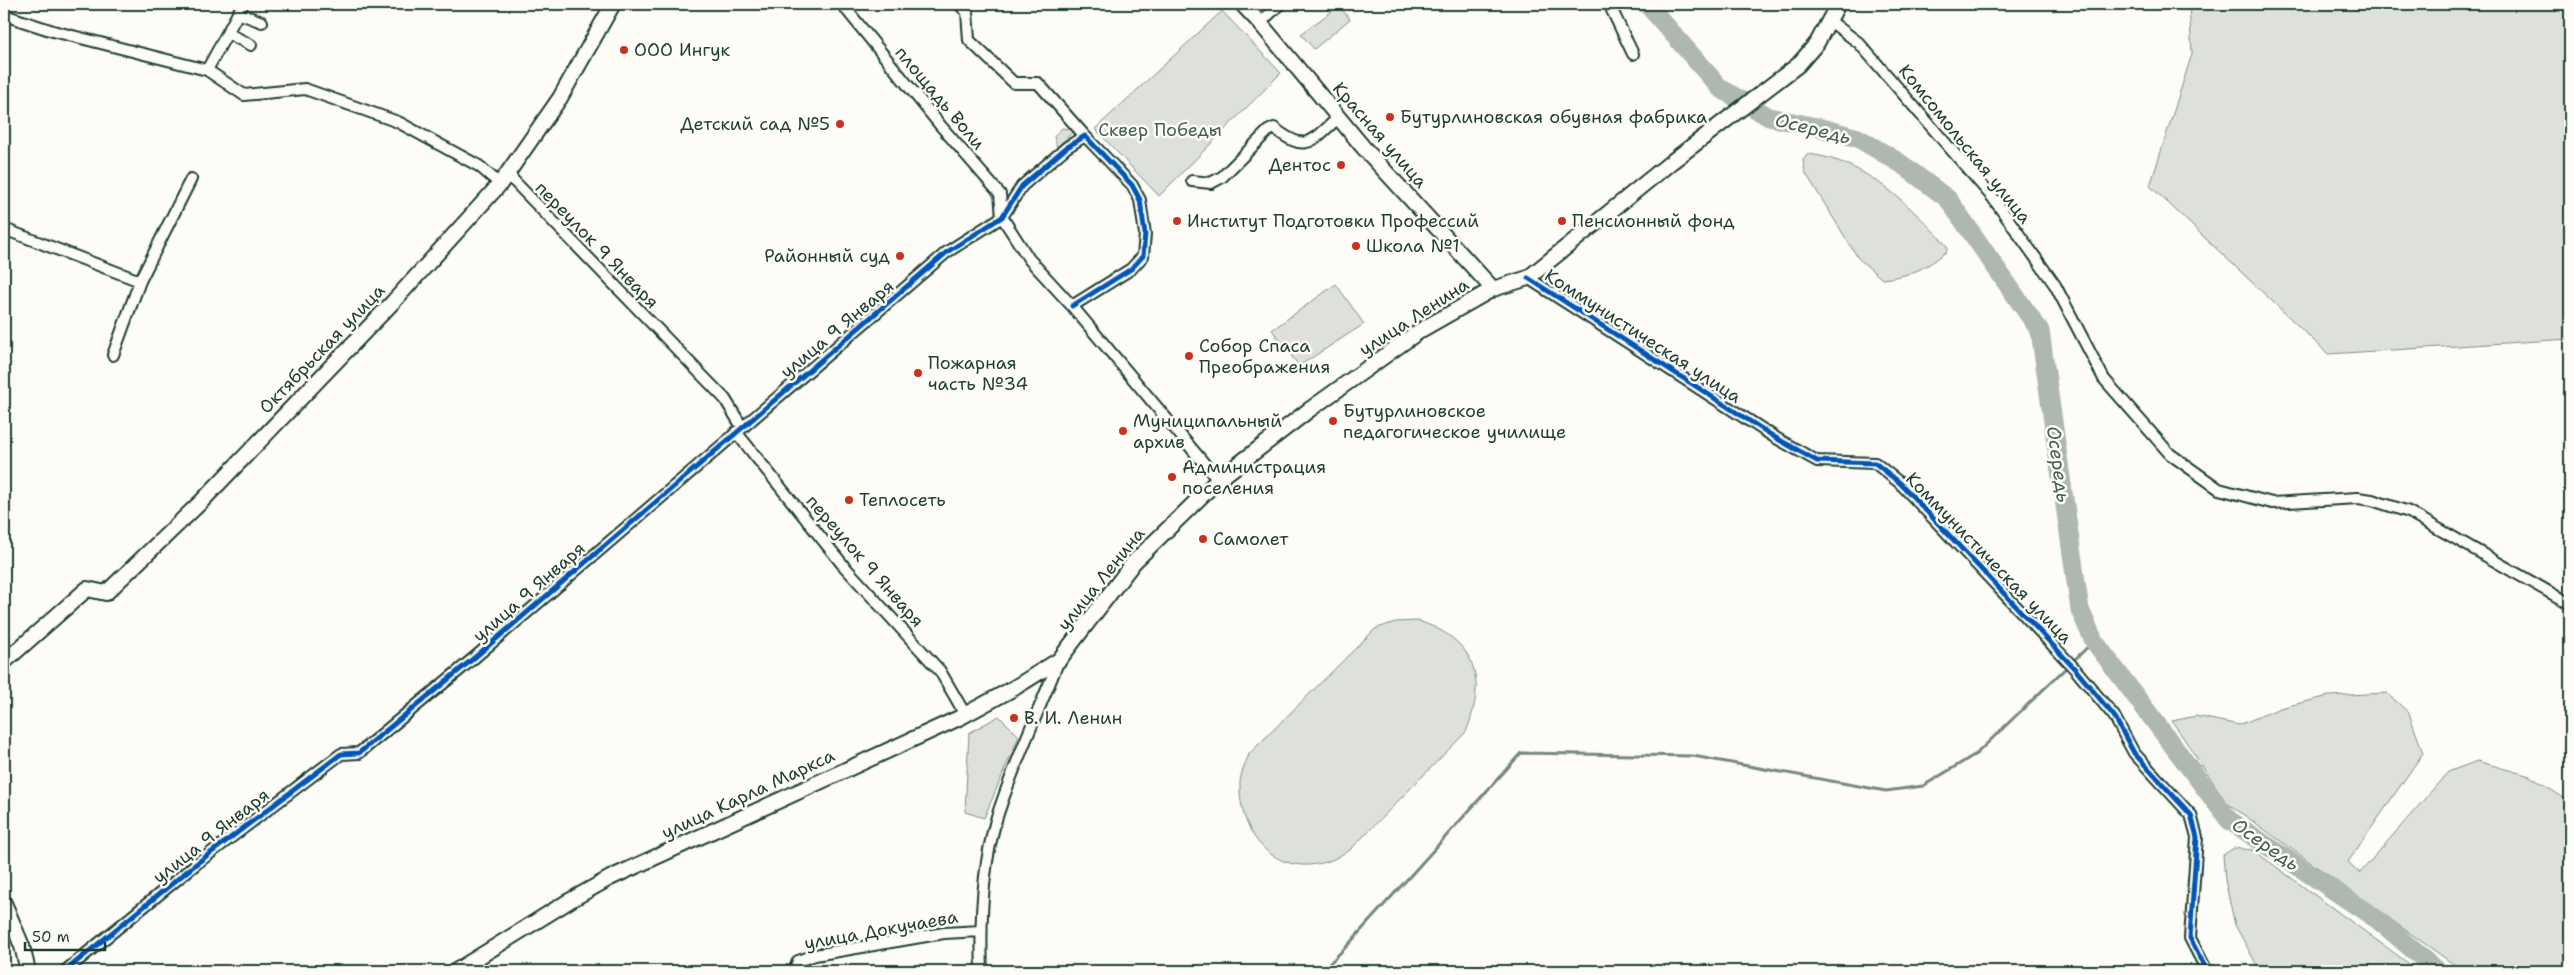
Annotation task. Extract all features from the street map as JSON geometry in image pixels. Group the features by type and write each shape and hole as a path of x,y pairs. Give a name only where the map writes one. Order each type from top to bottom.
{"main road":[{"name":"Октябрьская улица","path":"4,662 87,589 106,593 195,509 393,302 509,172 560,98 613,4"},
{"name":"Красная улица","path":"1242,4 1260,22 1339,117 1472,268 1493,289"},
{"name":"улица Ленина","path":"1059,660 1134,562 1218,480 1309,410 1420,330 1493,289 1528,278 1699,140 1798,65 1817,43 1838,4"},
{"name":"улица Карла Маркса","path":"456,971 569,901 610,878 965,714 1014,688 1059,660"},
{"path":"4,903 22,946 28,971"}],"street":[{"name":"площадь Воли","path":"842,4 940,125 1000,194 1002,217 1029,259 1072,306 1218,480"},
{"path":"960,4 968,12 969,40 1014,83 1038,83 1132,185 1140,200 1145,234 1143,256 1131,269 1072,306"},
{"path":"1260,22 1280,4"},
{"path":"1609,4 1633,54"},
{"path":"207,70 240,8 262,22"},
{"path":"4,14 53,31 207,70 244,95 305,90 398,122 479,166 500,184"},
{"name":"Комсомольская улица","path":"1830,21 1859,43 1994,198 2055,285 2104,379 2170,454 2219,489 2272,503 2358,498 2372,500 2409,512 2570,604"},
{"path":"227,33 251,46"},
{"path":"1192,181 1211,183 1222,177 1268,131 1274,128 1294,142 1305,144 1318,136 1339,117"},
{"path":"1002,217 1022,186 1067,147 1085,136"},
{"name":"переулок 9 Января","path":"509,172 513,180 725,399 739,430 843,566 940,671 965,714"},
{"path":"113,355 140,281 191,179"},
{"name":"улица 9 Января","path":"64,971 181,876 341,754 359,753 474,658 947,252 1002,217"},
{"path":"4,229 140,281"},
{"name":"Коммунистическая улица","path":"1528,278 1776,438 1818,461 1875,463 1900,483 2075,669 2114,716 2134,754 2191,815 2196,837 2190,938 2207,971"},
{"name":"улица Ленина","path":"982,971 981,931 984,884 996,821 1014,769 1059,660"},
{"name":"улица Докучаева","path":"794,971 798,962 814,955 944,933 981,931"}],"green space":[{"path":"2189,4 2570,4 2570,339 2328,354 2150,186 2192,54"},
{"path":"1339,6 1350,19 1314,49 1301,34"},
{"name":"Сквер Победы","path":"1222,11 1281,73 1159,196 1095,129"},
{"path":"1062,128 1075,130 1057,147 1054,136"},
{"path":"1808,154 1829,158 1849,165 1868,175 1885,187 1918,216 1947,246 1947,251 1932,263 1917,271 1882,279 1858,258 1805,172 1803,160"},
{"path":"1336,284 1364,324 1299,366 1272,330"},
{"path":"1418,621 1453,638 1472,663 1476,678 1476,694 1473,712 1466,732 1350,850 1332,860 1310,865 1292,864 1277,858 1264,848 1253,835 1245,819 1241,802 1240,780 1249,754 1375,629 1395,622"},
{"path":"2387,693 2409,713 2423,753 2348,862 2360,873 2448,772 2477,761 2530,776 2570,802 2570,971 2463,971 2227,803 2172,721 2196,716 2239,725 2280,708 2329,696"},
{"path":"999,716 1019,736 984,818 965,812 969,733"},
{"path":"2234,848 2253,850 2419,971 2260,971 2235,925 2225,880 2223,855"}],"waterway":[{"name":"Осередь","path":"1647,4 1720,88 1769,117 1858,138 1900,163 1948,199 2040,331 2080,610 2094,641 2229,820 2378,920 2438,971"},
{"path":"1322,971 1347,946 1521,753 1693,756 1886,791 1923,786 1976,754 2094,641"}],"cycle path":[{"path":"65,971 196,864 341,754 359,753 474,658 947,252 1002,217 1022,186 1067,147 1085,136 1132,185 1140,200 1145,234 1143,256 1131,269 1072,306"},
{"path":"1528,278 1776,438 1817,461 1875,463 1900,483 2075,669 2114,716 2134,753 2191,815 2197,837 2190,938 2207,971"}],"place":[{"name":"ООО Ингук","path":"624,50"},
{"name":"Бутурлиновская обувная фабрика","path":"1390,117"},
{"name":"Детский сад №5","path":"840,124"},
{"name":"Дентос","path":"1341,165"},
{"name":"Институт Подготовки Профессий","path":"1177,221"},
{"name":"Пенсионный фонд","path":"1562,221"},
{"name":"Школа №1","path":"1356,246"},
{"name":"Районный суд","path":"900,256"},
{"name":"Собор Спаса Преображения","path":"1189,356"},
{"name":"Пожарная часть №34","path":"918,373"},
{"name":"Бутурлиновское педагогическое училище","path":"1333,421"},
{"name":"Муниципальный архив","path":"1123,431"},
{"name":"Администрация поселения","path":"1172,477"},
{"name":"Теплосеть","path":"849,500"},
{"name":"Самолет","path":"1203,539"},
{"name":"В. И. Ленин","path":"1014,718"}]}
